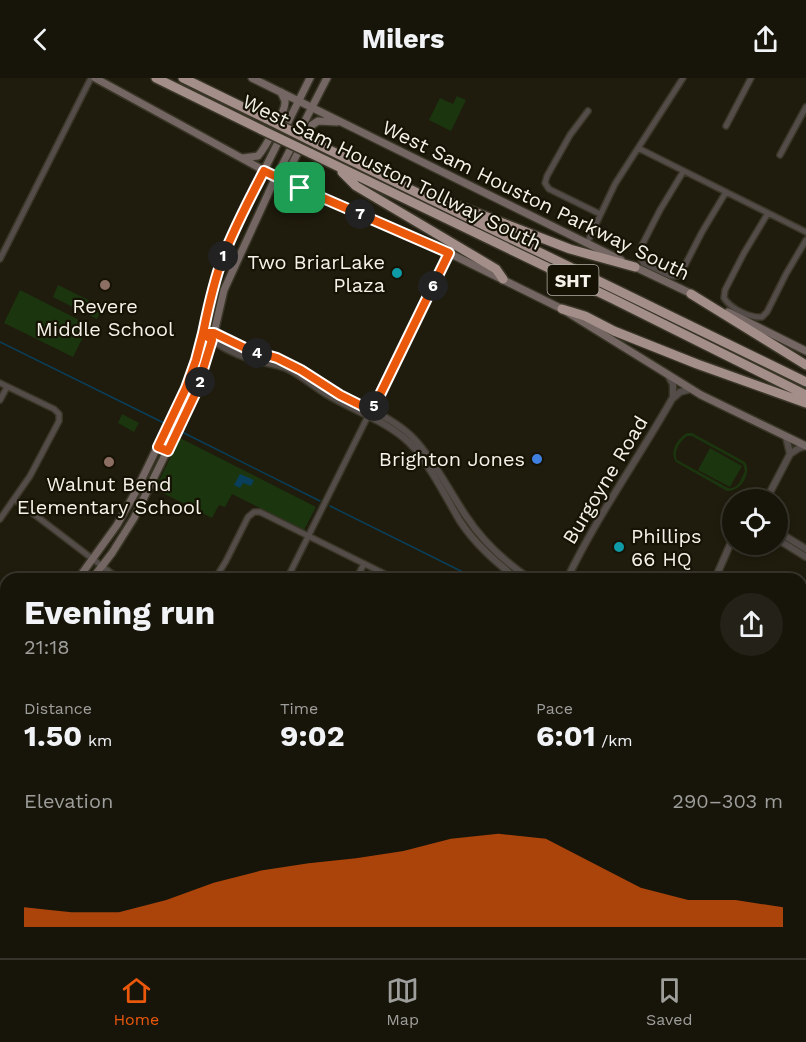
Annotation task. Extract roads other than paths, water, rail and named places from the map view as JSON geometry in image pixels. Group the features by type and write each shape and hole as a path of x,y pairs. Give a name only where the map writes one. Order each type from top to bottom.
{"highway":[{"name":"West Sam Houston Tollway South","path":"156,78 806,395"},
{"name":"West Sam Houston Tollway South","path":"183,78 806,382"},
{"path":"339,168 356,186 496,269 503,279"},
{"path":"434,201 446,201 570,249 635,267"},
{"path":"690,294 806,365"},
{"path":"562,309 585,316 614,331 697,364 806,404"}],"main road":[{"path":"93,78 276,177 449,253 562,309 724,407 806,446"},
{"name":"West Sam Houston Parkway South","path":"252,78 806,351"},
{"path":"82,573 117,525 135,493 186,388 196,360 222,259 310,78"},
{"path":"97,573 134,518 196,392 213,337 224,290 276,177 327,78"},
{"path":"243,158 258,156 266,147 284,109 285,101 281,92"},
{"path":"300,188 292,177 291,166 312,125 318,121 339,122"},
{"path":"234,231 249,236"},
{"path":"186,388 196,392"},
{"path":"158,447 168,451"}],"street":[{"path":"0,259 93,78"},
{"path":"586,243 615,184 683,78"},
{"path":"726,126 751,78"},
{"path":"780,155 806,107"},
{"path":"588,111 570,135 545,183 549,189 600,214"},
{"path":"638,148 806,232"},
{"path":"683,172 640,249 639,257 643,263 670,276 677,276 682,271 726,192"},
{"path":"768,213 725,290 724,298 728,304 754,318 762,317 767,312 806,240"},
{"path":"289,573 449,253"},
{"path":"203,333 250,359 287,369 308,380 327,395 390,420 415,440 466,518 492,549 521,573"},
{"path":"663,371 673,384 672,399"},
{"path":"0,383 54,409 59,414 59,421 54,432 30,476 0,519"},
{"path":"0,400 7,387"},
{"path":"672,399 680,392 692,389"},
{"name":"Burgoyne Road","path":"570,573 592,531 672,399"},
{"path":"370,414 406,439 418,452 471,536 486,553 511,573"},
{"path":"786,437 790,454"},
{"path":"772,489 790,454 806,446"},
{"path":"14,500 111,573"},
{"path":"219,573 248,516 254,512 383,573"},
{"path":"788,538 806,549"},
{"path":"788,546 806,557"},
{"path":"718,573 725,555"},
{"path":"359,573 364,564"}],"water":[{"path":"240,474 254,480 251,486 243,483 240,488 234,485"}],"waterway":[{"path":"0,342 164,423"},
{"path":"182,432 320,501"},
{"path":"330,506 465,573"}],"place":[{"name":"Two BriarLake Plaza","path":"397,273"},
{"name":"Revere Middle School","path":"105,285"},
{"name":"Brighton Jones","path":"537,459"},
{"name":"Walnut Bend Elementary School","path":"109,462"},
{"name":"Phillips 66 HQ","path":"619,547"}]}
